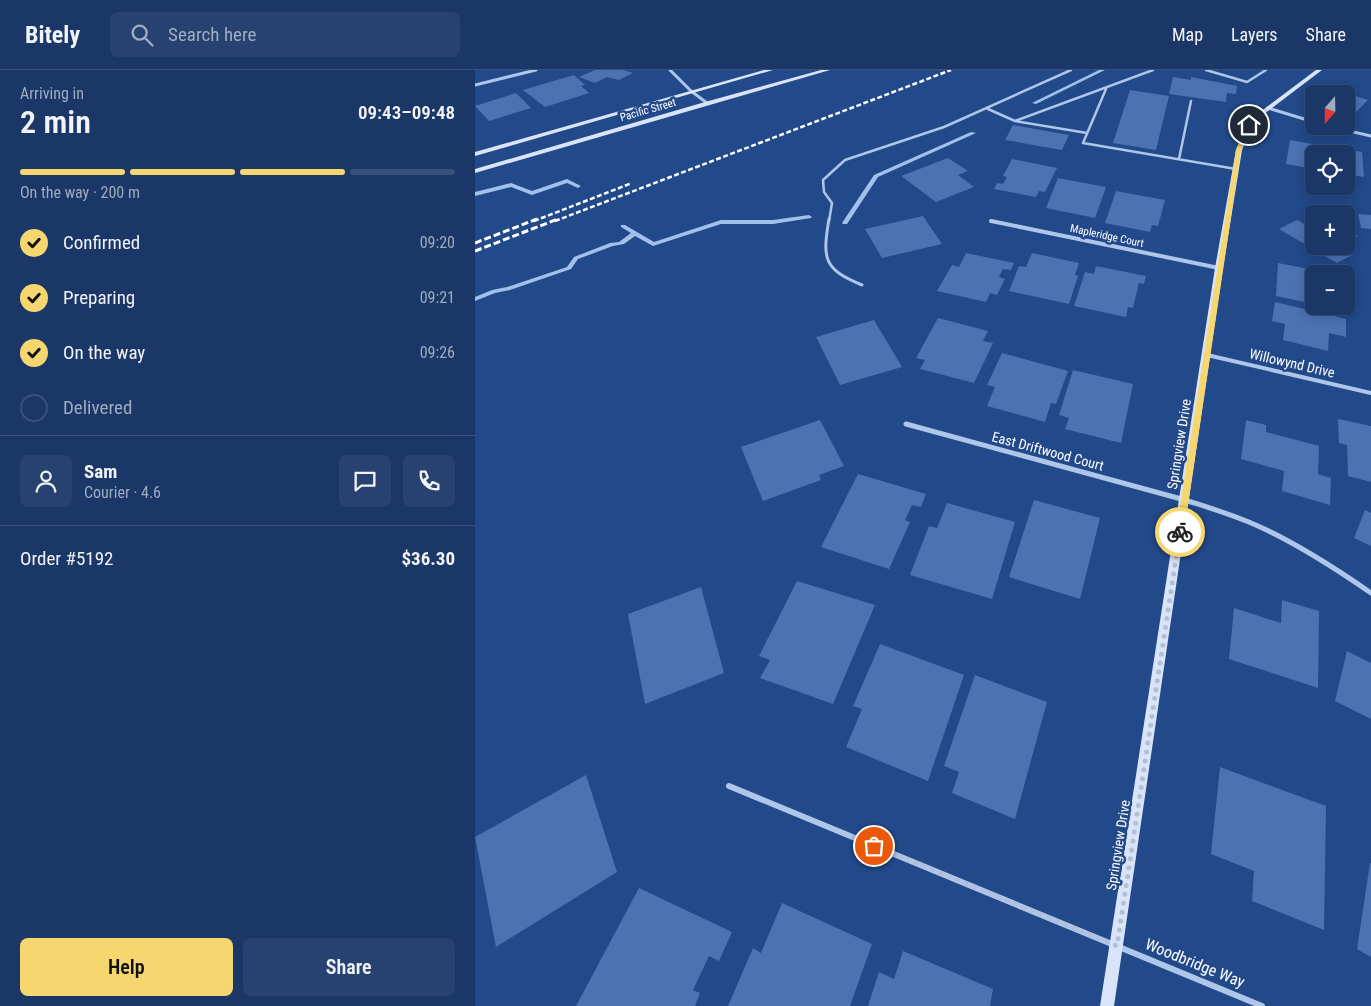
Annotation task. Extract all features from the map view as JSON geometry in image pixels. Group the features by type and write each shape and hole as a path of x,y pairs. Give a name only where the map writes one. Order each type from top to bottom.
{"street":[{"path":"475,85 536,70"},
{"path":"670,70 691,91 707,103"},
{"name":"Pacific Street","path":"475,154 770,70"},
{"name":"Pacific Street","path":"475,171 827,70"},
{"name":"Springview Drive","path":"1107,1006 1219,268 1239,150 1249,125 1268,108 1319,70"},
{"path":"1268,108 1305,119"},
{"path":"1355,132 1371,136"},
{"name":"Mapleridge Court","path":"991,221 1219,268"},
{"name":"Willowynd Drive","path":"1207,355 1371,393"},
{"name":"East Driftwood Court","path":"906,424 1185,500 1258,526 1295,544 1334,567 1371,593"},
{"name":"Woodbridge Way","path":"729,786 1262,1006"}],"lane":[{"path":"863,285 833,270 825,245 833,203 824,192 823,180 845,160 944,127 1071,70"},
{"path":"1015,121 1153,70"},
{"path":"1206,70 1247,82 1266,70"},
{"path":"1106,88 1083,142 1236,169"},
{"path":"1179,159 1191,101"},
{"path":"987,109 1015,121 1087,133"}],"building":[{"path":"595,70 623,70 633,73 619,80 607,77 595,83 579,77"},
{"path":"574,75 585,85 581,86 589,93 545,107 523,90"},
{"path":"1173,77 1191,80 1191,77 1237,86 1236,94 1227,93 1226,102 1169,94"},
{"path":"1130,90 1169,96 1156,150 1113,143"},
{"path":"516,93 531,108 489,121 475,106"},
{"path":"1355,96 1368,100 1355,113"},
{"path":"1013,125 1069,135 1062,150 1005,140"},
{"path":"1290,140 1312,144 1305,145 1305,167 1286,164"},
{"path":"1355,151 1362,152 1364,177 1355,176"},
{"path":"948,158 968,171 958,175 974,187 936,202 901,176"},
{"path":"1012,159 1057,168 1045,192 1039,191 1036,197 994,189 997,183 1003,184 1007,177 1003,176"},
{"path":"1058,178 1106,187 1095,218 1046,208"},
{"path":"1116,191 1165,200 1158,226 1152,225 1150,232 1105,223"},
{"path":"1358,214 1371,215 1371,229 1361,228"},
{"path":"923,216 942,244 882,258 865,229"},
{"path":"1297,220 1305,224 1305,244 1279,229"},
{"path":"966,253 1014,263 1011,270 1003,269 999,277 1005,279 997,295 990,293 986,302 937,291 952,265 959,267"},
{"path":"1032,253 1079,263 1075,275 1078,276 1069,304 1009,291 1019,266 1026,267"},
{"path":"1323,255 1352,255 1337,263"},
{"path":"1278,263 1305,268 1305,302 1276,296"},
{"path":"1096,266 1146,276 1144,284 1139,283 1133,308 1128,307 1126,317 1074,306 1085,272 1094,274"},
{"path":"1275,302 1305,309 1305,315 1329,315 1346,319 1346,337 1329,333 1328,351 1283,340 1285,324 1272,321"},
{"path":"938,318 988,331 983,341 993,343 974,383 920,369 925,360 916,358"},
{"path":"874,320 902,367 840,385 816,337"},
{"path":"1002,353 1068,371 1056,404 1051,403 1045,422 987,406 995,387 987,385"},
{"path":"1073,370 1133,384 1121,443 1065,429 1069,418 1059,415"},
{"path":"1338,419 1371,426 1371,482 1348,476 1347,445 1339,443"},
{"path":"820,420 844,466 819,475 821,480 763,501 741,447"},
{"path":"1246,420 1266,425 1266,432 1319,446 1318,474 1331,478 1330,505 1282,491 1284,471 1241,459"},
{"path":"858,474 926,494 921,507 912,505 905,520 910,522 889,569 821,547"},
{"path":"1034,500 1100,518 1080,599 1009,577"},
{"path":"947,503 1015,522 992,599 910,575 929,526 937,528"},
{"path":"1365,510 1371,513 1371,546 1354,538"},
{"path":"797,581 875,605 833,704 760,678 770,660 759,656"},
{"path":"701,587 724,673 645,704 628,614"},
{"path":"1282,600 1319,611 1318,688 1229,659 1234,608 1281,623"},
{"path":"880,644 964,675 928,781 846,747 862,709 853,706"},
{"path":"1347,651 1371,663 1371,719 1335,701"},
{"path":"975,675 1047,702 1015,819 952,793 959,772 944,766"},
{"path":"1220,767 1326,806 1324,930 1252,901 1254,871 1211,854"},
{"path":"586,775 617,872 496,947 475,837"},
{"path":"1371,863 1371,957 1357,949"},
{"path":"639,888 732,932 719,961 709,956 693,990 700,993 695,1006 576,1006"},
{"path":"782,903 872,944 850,1006 728,1006 753,948 761,953"},
{"path":"903,951 993,989 990,1006 868,1006 879,972 894,979"}],"waterway":[{"path":"1034,103 1103,70"},
{"path":"845,223 876,176 973,133"},
{"path":"475,194 511,185 532,193 567,181 578,186"},
{"path":"635,233 653,244 721,222 773,222 809,217"},
{"path":"623,226 635,233"},
{"path":"475,299 494,291 508,289 569,268 576,258 612,244 621,243 635,233"}],"railway":[{"path":"555,221 951,70"},
{"path":"534,221 632,183"},
{"path":"475,243 537,219"},
{"path":"475,251 558,219"}],"way so far":[{"path":"874,846 1117,946 1180,532"}],"route":[{"path":"1180,532 1219,268 1239,150 1249,125"}]}
